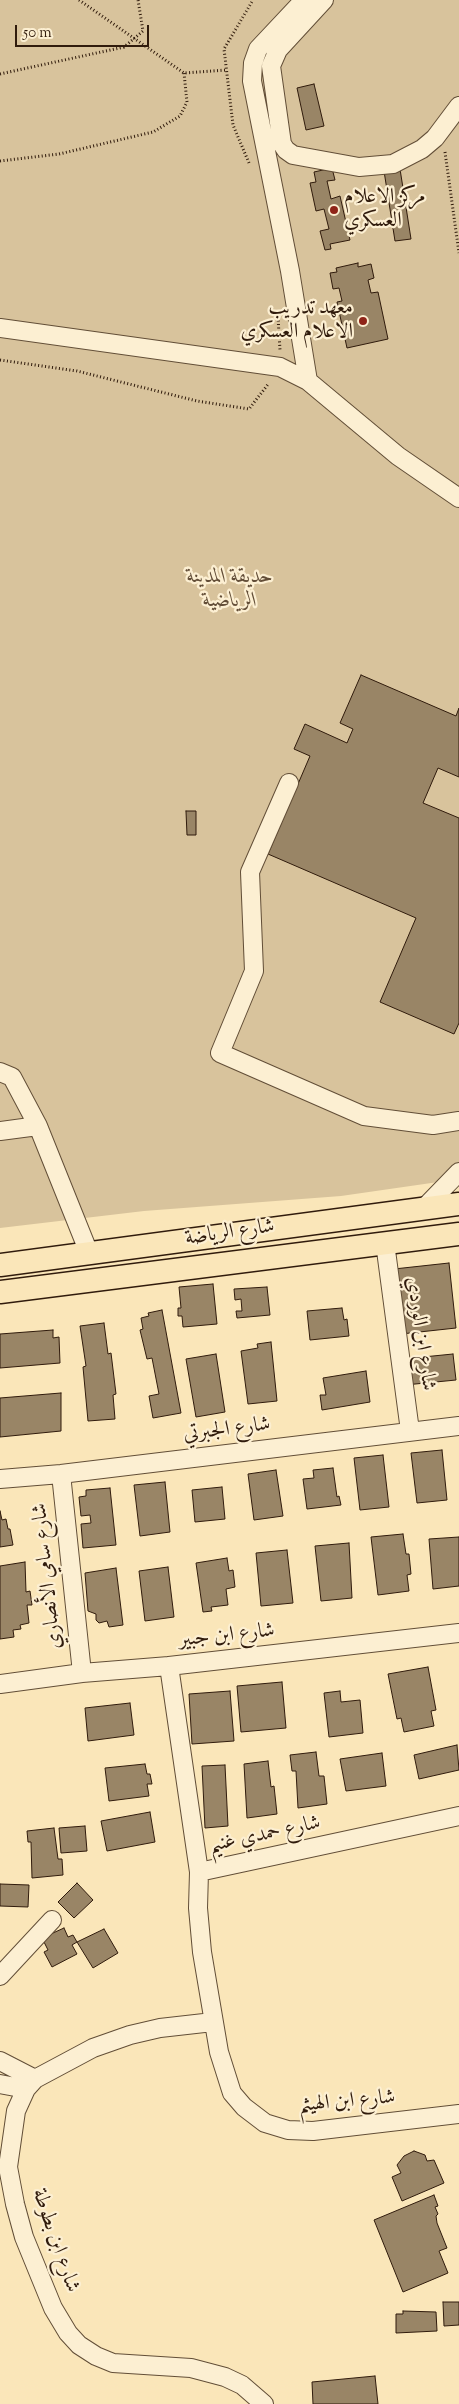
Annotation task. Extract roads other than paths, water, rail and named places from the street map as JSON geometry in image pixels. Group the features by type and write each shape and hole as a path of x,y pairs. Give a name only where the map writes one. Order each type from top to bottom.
{"main road":[{"name":"شارع الرياضة","path":"0,1265 459,1204"},
{"name":"شارع الرياضة","path":"0,1292 459,1234"}],"street":[{"path":"304,0 258,49 253,63 252,81 290,271 308,381"},
{"path":"324,0 278,50 271,66 282,144 286,150 293,155 359,167 393,164 408,158 422,149 442,129 459,106"},
{"path":"0,328 280,367 308,381 398,456 459,498"},
{"path":"289,783 250,872 254,971 220,1053 364,1116 432,1125 459,1121"},
{"path":"0,1072 12,1077 38,1126 89,1253"},
{"path":"0,1131 38,1126"},
{"path":"424,1208 459,1172"},
{"name":"شارع ابن الوردي","path":"385,1243 410,1431"},
{"name":"شارع الجبرتي","path":"0,1479 62,1474 459,1426"},
{"name":"شارع سامي الأنصاري","path":"62,1474 82,1673"},
{"name":"شارع ابن جبير","path":"0,1684 82,1673 170,1666 459,1633"},
{"path":"170,1666 199,1872"},
{"name":"شارع حمدي غنيم","path":"244,2107 232,2093 224,2072 212,2022 199,1917 199,1872 459,1816"},
{"path":"0,1976 52,1920"},
{"path":"0,2084 30,2084 93,2048 130,2035 160,2028 212,2022"},
{"path":"0,2060 30,2084"},
{"name":"شارع ابن بطوطة","path":"30,2084 16,2111 4,2170 24,2237 54,2308 68,2333 79,2345 96,2356 114,2363 190,2368 225,2377 242,2384 264,2404"},
{"name":"شارع ابن الهيثم","path":"244,2107 266,2122 288,2130 314,2131 459,2114"}],"place":[{"name":"مركز الاعلام العسكري","path":"334,210"},
{"name":"معهد تدريب الاعلام العسكري","path":"363,321"}],"park label":[{"name":"حديقة المدينة الرياضية","path":"230,590"}]}
